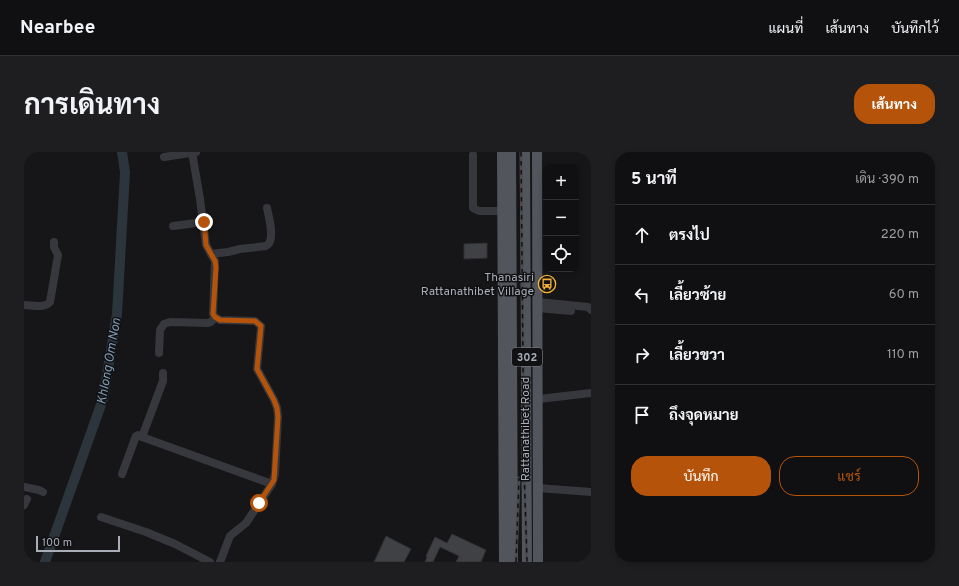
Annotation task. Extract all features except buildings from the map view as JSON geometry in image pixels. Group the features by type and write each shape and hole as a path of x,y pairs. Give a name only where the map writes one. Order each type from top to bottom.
{"main road":[{"name":"Rattanathibet Road","path":"502,152 504,562"},
{"name":"Rattanathibet Road","path":"511,152 513,562"},
{"name":"Rattanathibet Road","path":"525,152 527,562"},
{"name":"Rattanathibet Road","path":"537,152 539,399 538,562"},
{"path":"502,197 512,359"},
{"path":"527,360 538,205"}],"street":[{"path":"164,157 193,152 204,222 206,245 215,261 216,267 213,309 215,317 220,320 255,321 261,326 257,369 277,408 278,417 275,474 272,484 246,523 230,536 220,562"},
{"path":"473,155 473,208 479,211 502,211"},
{"path":"211,254 269,245 271,238 267,208"},
{"path":"173,226 204,222"},
{"path":"24,304 40,306 50,302 58,256 54,247 54,242"},
{"path":"538,305 588,307 591,310"},
{"path":"159,353 160,330 164,324 170,322 208,323 215,317"},
{"path":"142,437 163,381 163,373"},
{"path":"539,399 591,393"},
{"path":"122,474 136,436 138,435 272,484"},
{"path":"24,487 43,492"},
{"path":"538,488 591,492"},
{"path":"102,517 175,544 210,562"}],"waterway":[{"name":"Khlong Om Non","path":"45,562 103,399 117,314 125,172 122,152"}],"railway":[{"path":"521,152 524,467 527,562"},
{"path":"516,562 519,478"}],"place":[{"name":"Thanasiri Rattanathibet Village","path":"547,284"}],"route":[{"path":"204,222 207,249 213,256 216,267 213,314 220,320 255,321 261,326 257,369 274,400 278,417 274,480 259,503"}]}
